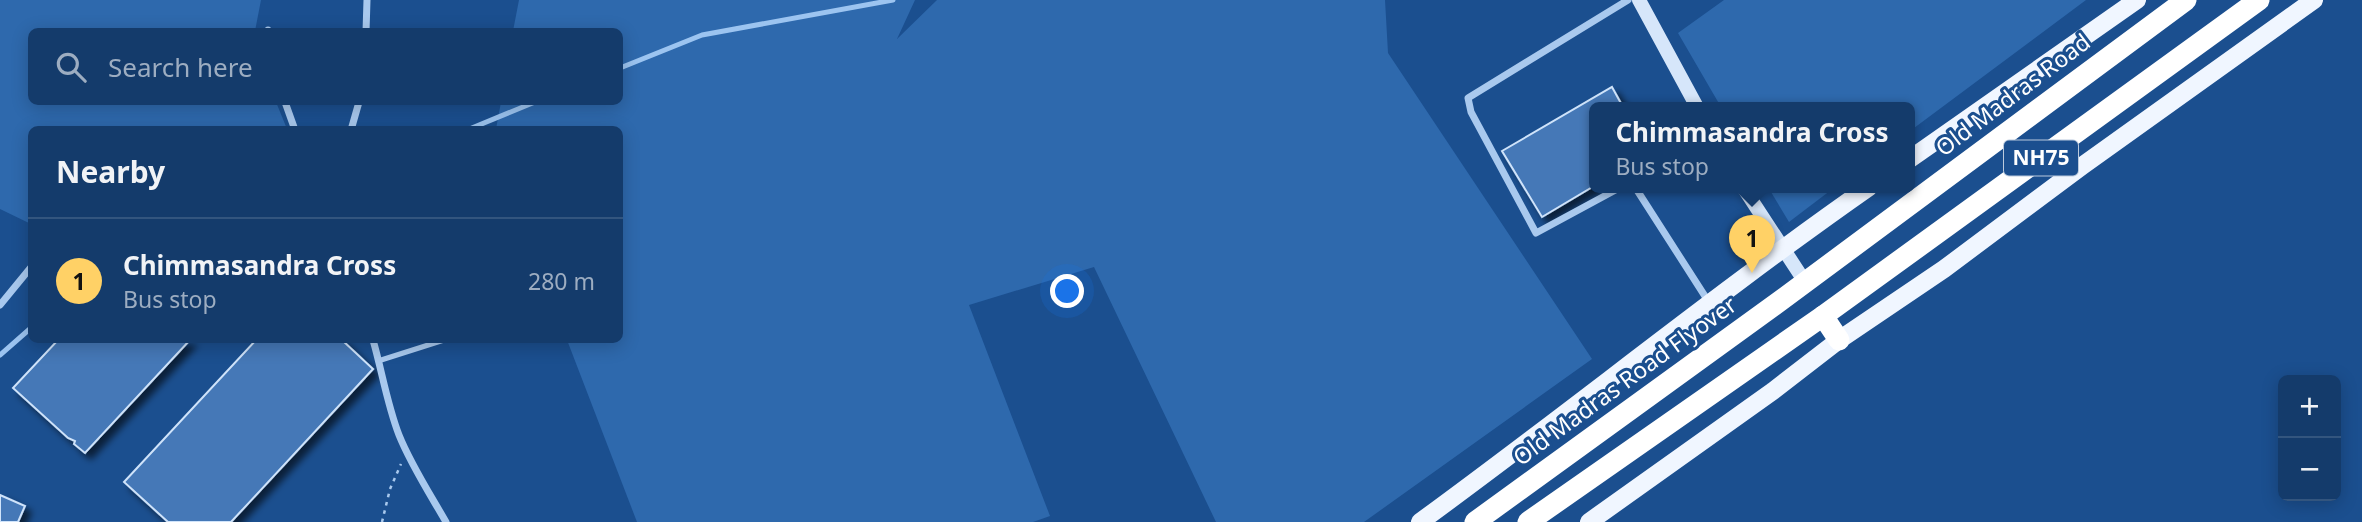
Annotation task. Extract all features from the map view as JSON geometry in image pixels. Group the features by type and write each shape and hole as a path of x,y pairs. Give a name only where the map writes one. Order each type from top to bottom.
{"highway":[{"name":"Old Madras Road","path":"1805,282 2186,0"},
{"name":"NH75","path":"1528,522 1823,316 2259,0"},
{"name":"Old Madras Road Flyover","path":"1475,522 1805,282"},
{"path":"1823,316 1839,340"}],"main road":[{"path":"1915,155 2137,0"},
{"path":"1589,522 1773,391 1839,340 1944,269 2082,166 2314,0"},
{"path":"1420,522 1783,248 1861,193"}],"street":[{"path":"366,28 367,0"},
{"path":"1610,193 1536,233 1471,111 1468,99 1628,0"},
{"path":"1639,0 1694,102"},
{"path":"286,105 294,126"},
{"path":"352,126 358,105"},
{"path":"1639,193 1711,304"},
{"path":"1747,193 1805,282"},
{"path":"0,305 28,271"},
{"path":"374,343 398,433 446,522"}],"lane":[{"path":"377,361 434,343"}],"path":[{"path":"382,522 390,489 407,452"}],"shaded area":[{"path":"0,0 261,0 256,28 28,28 28,105 277,105 286,126 28,126 28,223 0,209"},
{"path":"519,0 915,0 897,39 937,0 1385,0 1388,53 1592,359 1364,522 1216,522 1094,267 969,305 1050,516 1033,522 637,522 568,343 623,343 623,126 497,126 500,105 623,105 623,28 514,28"},
{"path":"1724,0 2086,0 1915,127 1915,102 1718,102 1678,33"},
{"path":"1772,193 1827,193 1789,222"}],"building":[{"path":"1612,87 1620,102 1589,102 1589,189 1542,217 1502,151"},
{"path":"55,343 187,343 85,453 74,444 75,441 68,438 13,388"},
{"path":"253,343 345,343 373,369 231,522 168,522 124,482"},
{"path":"0,495 25,506 18,522 0,522"}],"waterway":[{"path":"623,67 702,35 893,0"},
{"path":"477,126 528,105"},
{"path":"0,355 28,330"}],"place":[{"name":"Chimmasandra Cross","path":"1752,273"}]}
